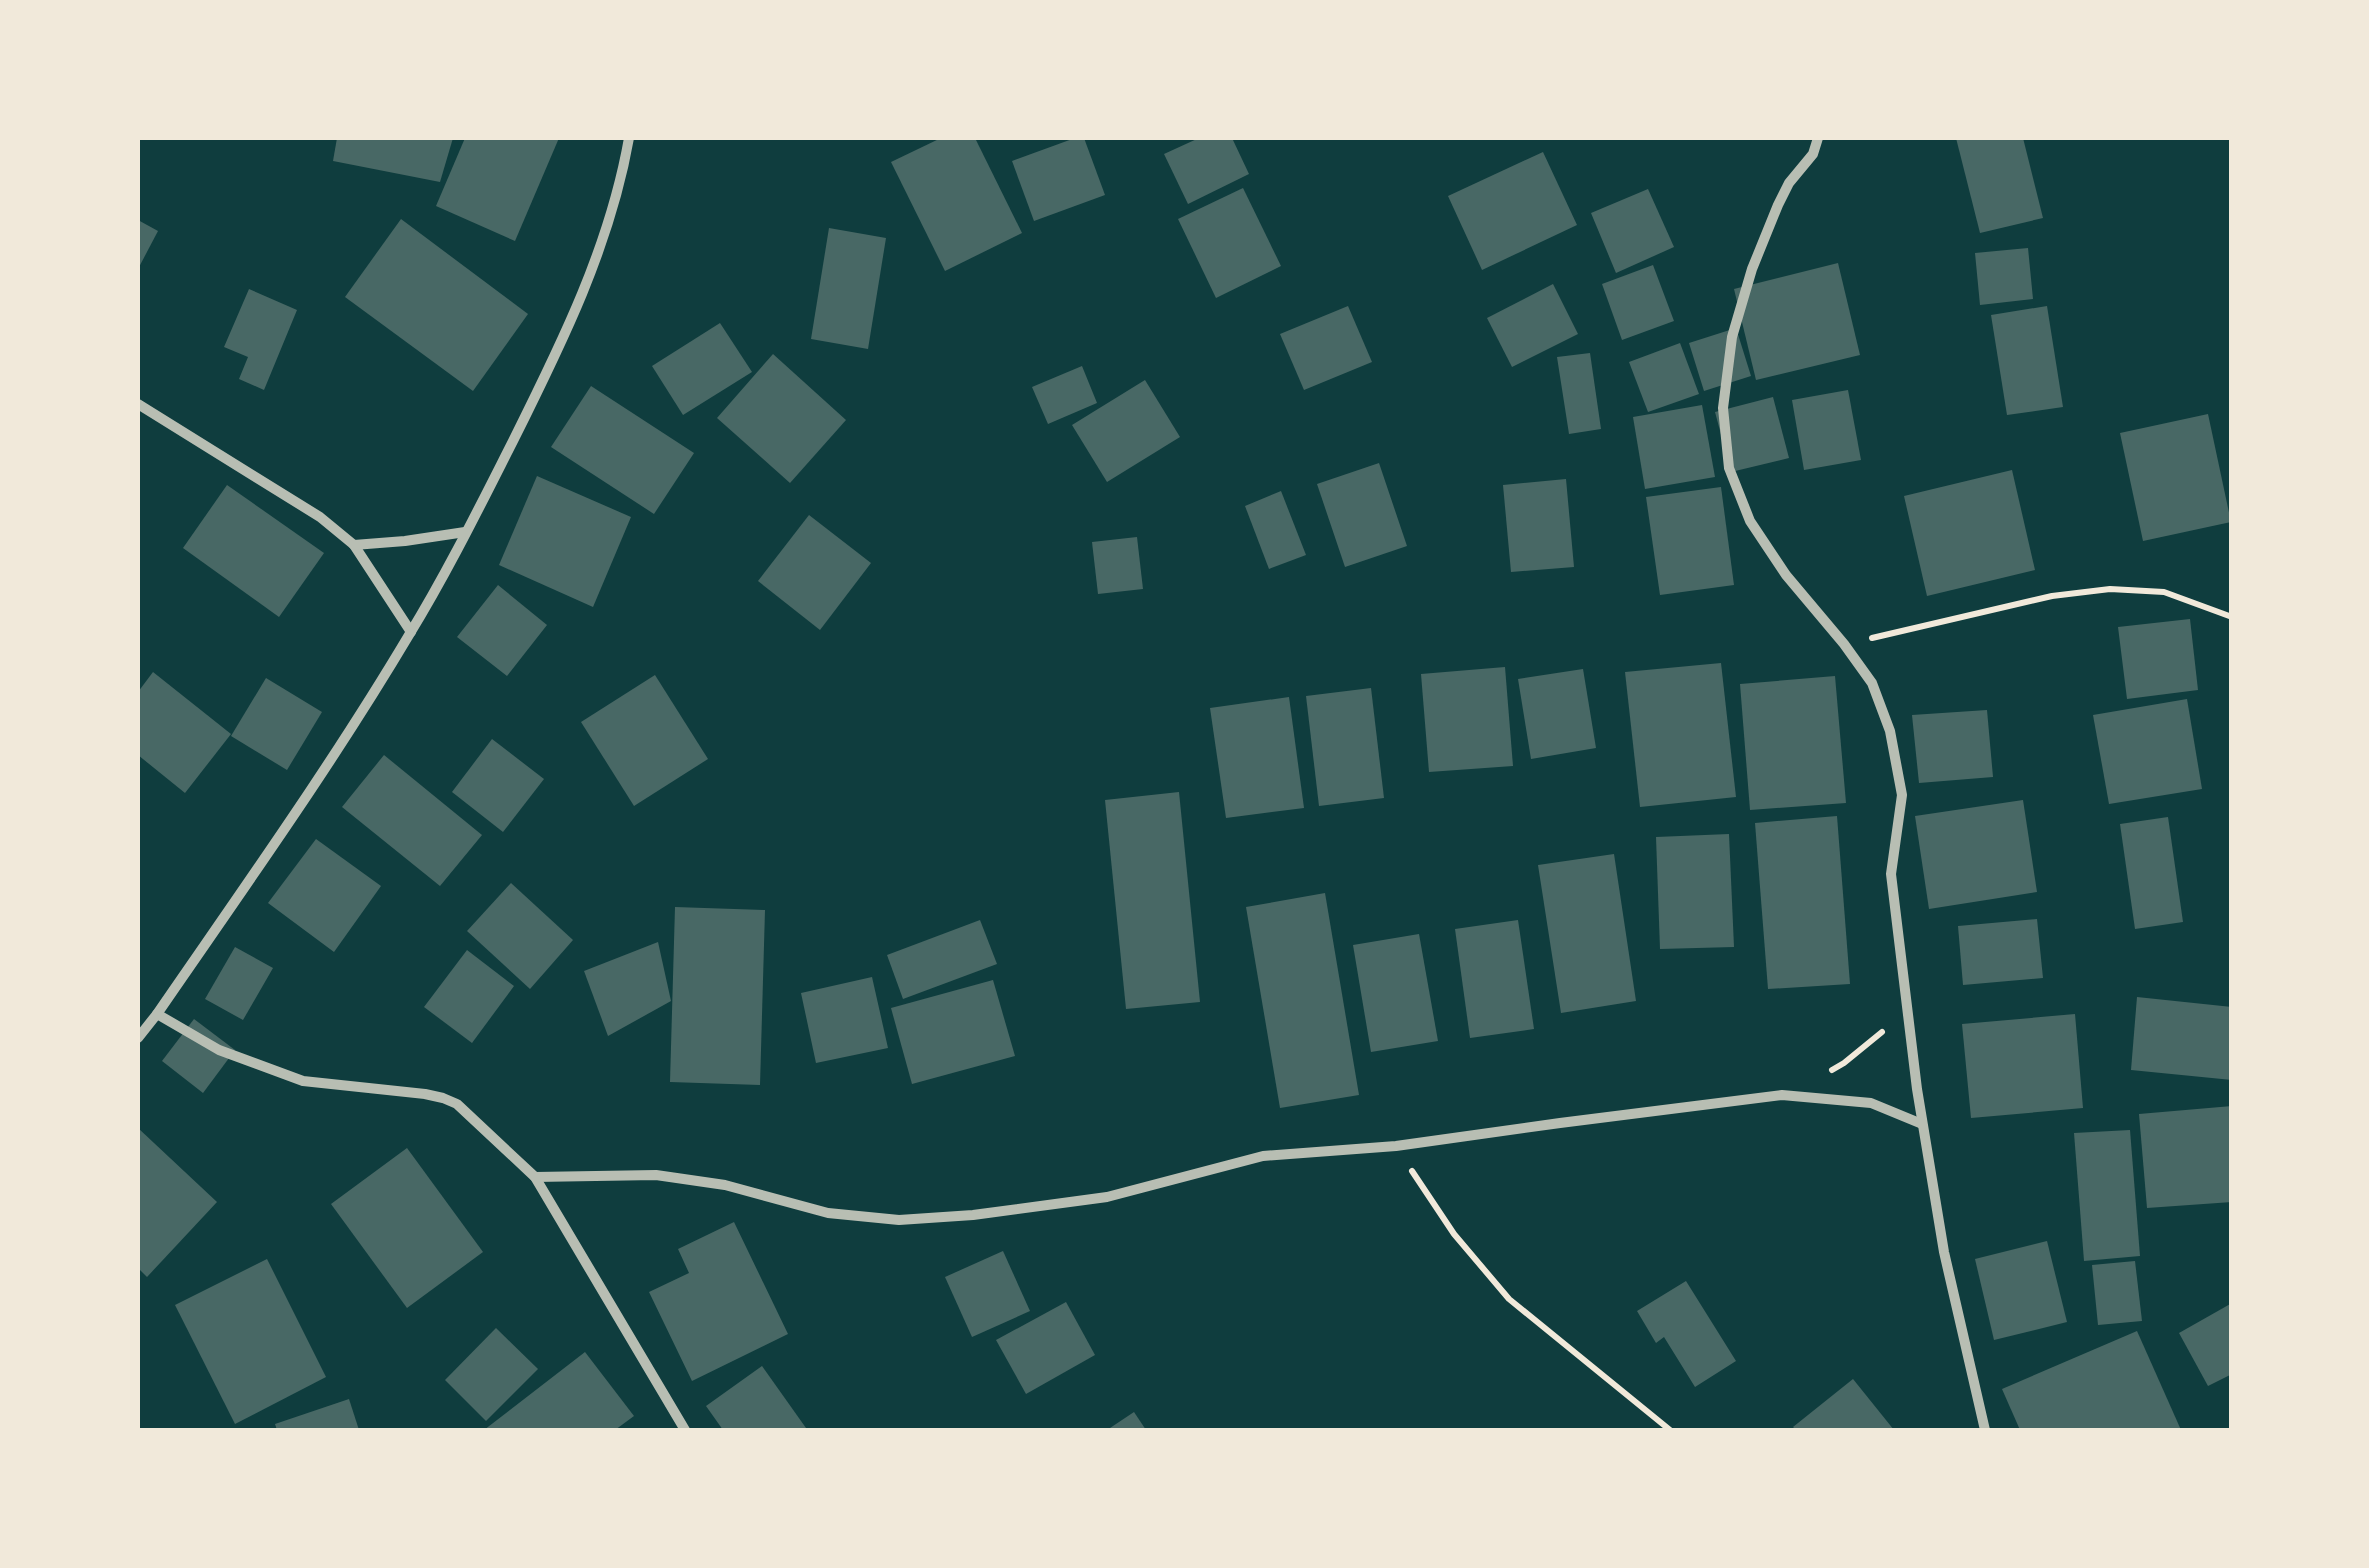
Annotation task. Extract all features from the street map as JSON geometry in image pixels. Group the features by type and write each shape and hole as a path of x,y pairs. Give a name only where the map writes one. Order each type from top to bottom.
{"street":[{"path":"138,1038 332,760 411,632 566,334 606,233 630,138"},
{"path":"1818,138 1813,154 1789,183 1778,205 1752,269 1732,337 1723,408 1729,468 1750,521 1786,575 1872,683 1890,731 1902,795 1891,874 1922,1124 1944,1252 1985,1430"},
{"path":"138,404 320,517 354,545 411,632"},
{"path":"354,545 464,532"},
{"path":"156,1014 219,1050 302,1081 387,1089 457,1104 535,1177 685,1430"},
{"path":"535,1177 656,1175 726,1184 828,1212 899,1220 1107,1198 1263,1156 1396,1146 1782,1095 1871,1104 1922,1124"}],"path":[{"path":"1844,644 2052,596 2110,588 2164,592 2232,617"},
{"path":"1782,1095 1844,1063 1907,1010"},
{"path":"1396,1146 1454,1234 1509,1299 1670,1430"}],"building":[{"path":"337,138 453,138 440,182 333,161"},
{"path":"465,138 559,138 515,241 436,206"},
{"path":"941,138 975,138 1022,233 945,271 891,162"},
{"path":"1084,138 1105,195 1034,221 1012,161"},
{"path":"1199,138 1232,138 1249,174 1188,204 1164,154"},
{"path":"1956,138 2023,138 2043,218 1980,233"},
{"path":"1543,152 1577,225 1482,270 1448,196"},
{"path":"1243,188 1281,266 1216,298 1178,219"},
{"path":"1648,189 1674,247 1616,273 1591,213"},
{"path":"401,219 528,314 473,391 345,297"},
{"path":"138,220 158,231 138,269"},
{"path":"829,228 886,238 868,349 811,339"},
{"path":"2028,248 2033,299 1980,305 1975,253"},
{"path":"1838,263 1860,355 1756,380 1734,289"},
{"path":"1653,265 1674,321 1622,340 1602,284"},
{"path":"1553,284 1578,334 1512,367 1487,318"},
{"path":"249,289 297,310 264,390 239,379 248,357 224,347"},
{"path":"1348,306 1372,362 1304,390 1280,334"},
{"path":"2047,306 2063,407 2007,415 1991,315"},
{"path":"720,323 752,372 683,415 652,366"},
{"path":"1736,328 1751,376 1704,391 1689,343"},
{"path":"1680,343 1699,394 1648,412 1629,362"},
{"path":"1590,353 1601,429 1569,434 1557,357"},
{"path":"773,354 846,420 790,483 717,418"},
{"path":"1082,366 1097,403 1048,424 1032,387"},
{"path":"1145,380 1180,437 1107,482 1072,425"},
{"path":"591,386 694,453 654,514 551,447"},
{"path":"1848,390 1861,460 1804,470 1792,400"},
{"path":"1773,397 1789,458 1731,472 1715,412"},
{"path":"1702,405 1715,477 1645,489 1633,417"},
{"path":"2208,414 2231,522 2143,541 2120,433"},
{"path":"1379,463 1407,546 1345,567 1317,484"},
{"path":"2012,470 2035,570 1927,596 1904,496"},
{"path":"537,476 631,517 593,607 499,565"},
{"path":"1566,479 1574,567 1511,572 1503,485"},
{"path":"227,485 324,553 279,617 183,548"},
{"path":"1721,487 1734,585 1660,595 1646,497"},
{"path":"1281,491 1306,555 1269,569 1245,506"},
{"path":"809,515 871,563 820,630 758,581"},
{"path":"1137,537 1143,589 1098,594 1092,542"},
{"path":"498,585 547,625 507,676 457,637"},
{"path":"2190,619 2198,690 2127,699 2118,627"},
{"path":"1721,663 1736,797 1640,807 1625,672"},
{"path":"1505,667 1513,766 1429,772 1421,674"},
{"path":"1583,669 1596,748 1531,759 1518,679"},
{"path":"153,672 231,734 185,793 138,755 138,692"},
{"path":"655,675 708,759 634,806 581,722"},
{"path":"1835,676 1846,803 1750,810 1740,684"},
{"path":"266,678 322,712 287,770 231,736"},
{"path":"1371,688 1384,798 1319,806 1306,696"},
{"path":"1289,697 1304,808 1226,818 1210,708"},
{"path":"2187,699 2202,789 2109,804 2093,715"},
{"path":"1987,710 1993,777 1919,783 1912,715"},
{"path":"492,739 544,779 503,832 452,792"},
{"path":"384,755 482,835 440,886 342,807"},
{"path":"1179,792 1200,1002 1126,1009 1105,800"},
{"path":"2023,800 2037,892 1929,909 1915,816"},
{"path":"1837,816 1850,984 1768,989 1755,823"},
{"path":"2168,817 2183,922 2135,929 2120,824"},
{"path":"1729,834 1734,947 1660,949 1656,837"},
{"path":"316,839 381,886 334,952 268,903"},
{"path":"1614,854 1636,1001 1561,1013 1538,865"},
{"path":"511,883 573,940 530,989 467,931"},
{"path":"1325,893 1359,1095 1280,1108 1246,907"},
{"path":"675,907 765,910 760,1085 670,1082"},
{"path":"2037,919 2043,978 1963,985 1958,926"},
{"path":"980,920 997,964 903,999 887,955"},
{"path":"1518,920 1534,1029 1470,1038 1455,929"},
{"path":"1419,934 1438,1041 1371,1052 1353,945"},
{"path":"658,942 671,1001 608,1036 584,971"},
{"path":"235,947 273,968 243,1020 205,999"},
{"path":"467,950 514,986 472,1043 424,1007"},
{"path":"872,977 888,1048 816,1063 801,993"},
{"path":"993,980 1015,1056 912,1084 891,1008"},
{"path":"2137,997 2232,1007 2232,1080 2131,1070"},
{"path":"2075,1014 2083,1108 1971,1118 1962,1024"},
{"path":"194,1019 235,1050 203,1093 162,1061"},
{"path":"2232,1106 2232,1202 2147,1208 2139,1114"},
{"path":"138,1128 217,1202 147,1277 138,1268"},
{"path":"2130,1130 2140,1256 2084,1261 2074,1133"},
{"path":"407,1148 483,1252 407,1308 331,1204"},
{"path":"734,1222 788,1334 692,1381 649,1292 689,1273 678,1249"},
{"path":"2047,1241 2067,1322 1994,1340 1975,1259"},
{"path":"1003,1251 1030,1311 972,1337 945,1277"},
{"path":"267,1259 326,1377 235,1424 175,1305"},
{"path":"2135,1261 2142,1321 2098,1325 2092,1265"},
{"path":"1686,1281 1736,1361 1695,1387 1664,1337 1656,1343 1637,1311"},
{"path":"1066,1302 1095,1355 1026,1394 996,1340"},
{"path":"2232,1303 2232,1374 2208,1386 2179,1333"},
{"path":"496,1328 538,1369 486,1421 445,1380"},
{"path":"2137,1331 2181,1430 2020,1430 2002,1389"},
{"path":"585,1352 634,1416 615,1430 484,1430"},
{"path":"762,1366 806,1428 723,1430 706,1406"},
{"path":"1853,1379 1894,1430 1793,1427"},
{"path":"349,1399 359,1430 277,1430 275,1424"},
{"path":"1134,1412 1146,1430 1107,1430"}]}
